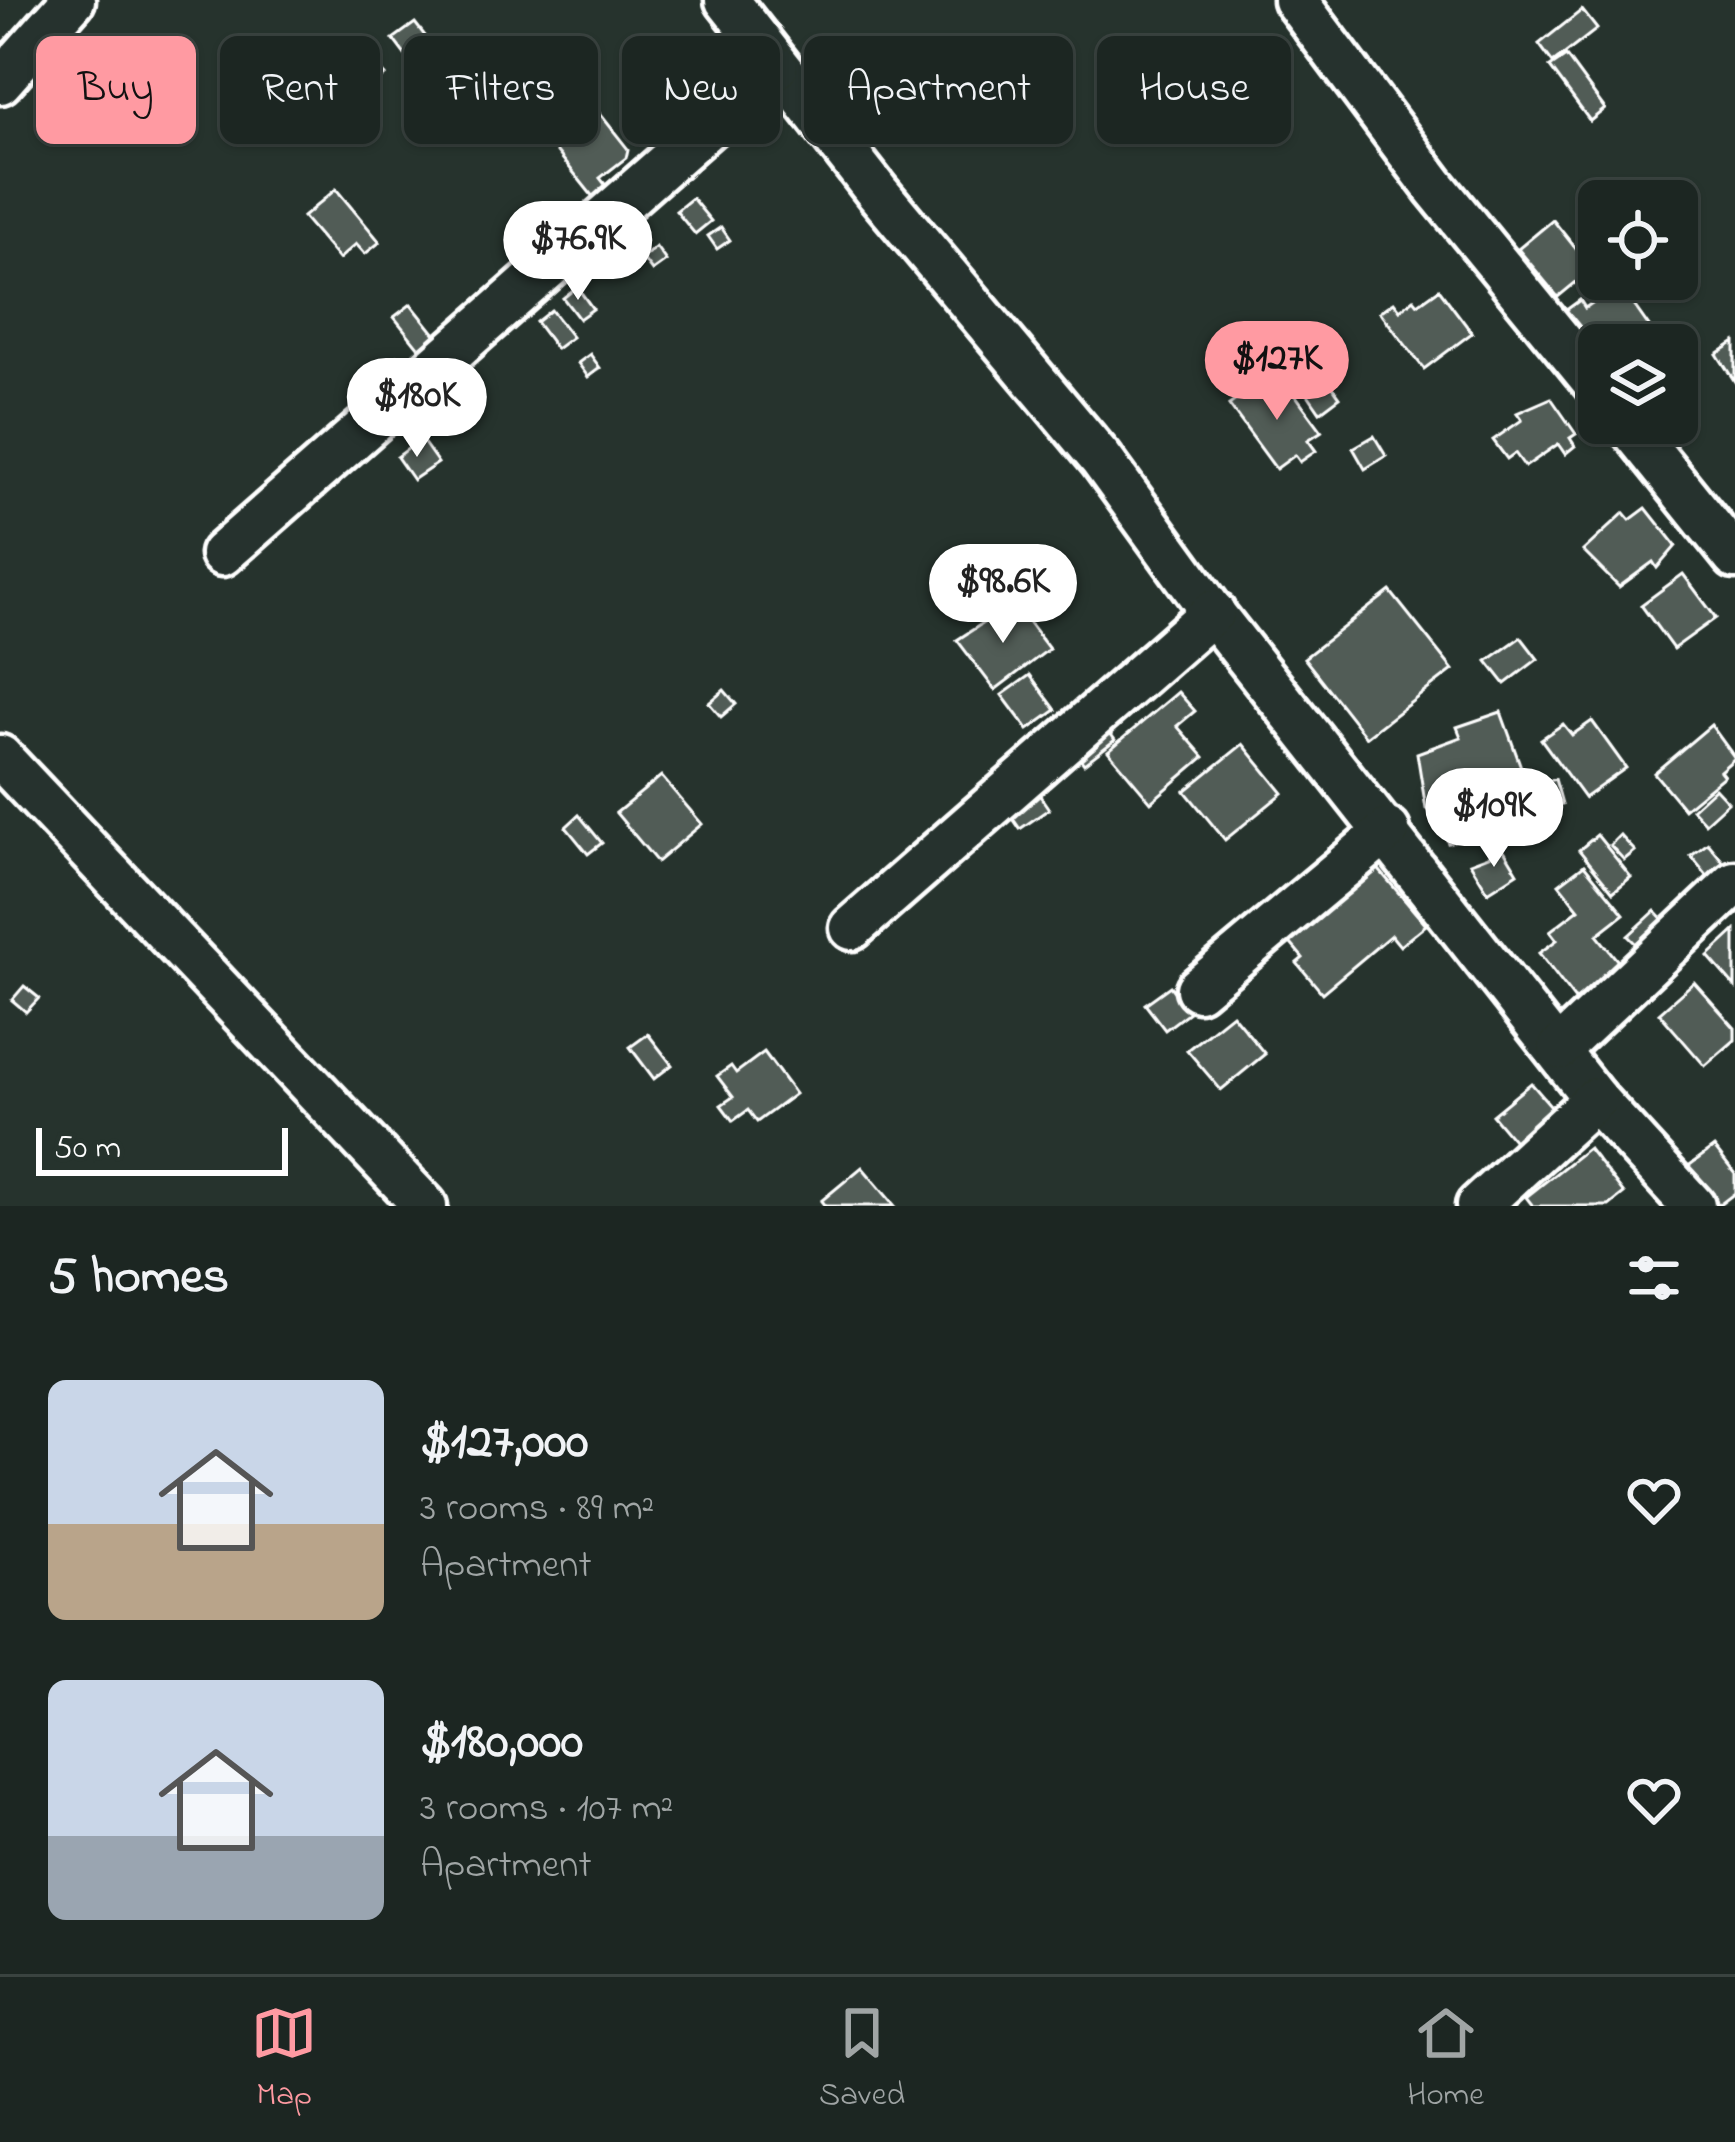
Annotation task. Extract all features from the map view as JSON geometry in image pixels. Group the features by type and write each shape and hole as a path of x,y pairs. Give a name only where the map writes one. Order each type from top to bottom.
{"street":[{"path":"0,82 73,0"},
{"path":"727,0 753,36"},
{"path":"1295,0 1434,186 1578,362"},
{"path":"780,72 1101,458 1213,612 1595,1099 1693,1206"},
{"path":"222,554 688,144"},
{"path":"1644,444 1735,557"},
{"path":"852,928 1213,612"},
{"path":"0,757 425,1206"},
{"path":"1198,989 1388,830"},
{"path":"1559,1048 1735,884"},
{"path":"1478,1206 1595,1099"}],"building":[{"path":"1582,10 1597,29 1553,63 1539,44"},
{"path":"415,23 425,36 404,36 404,54 393,39"},
{"path":"1566,56 1605,109 1590,121 1550,67"},
{"path":"598,111 628,149 626,158 600,178 611,192 598,203 551,144 598,144"},
{"path":"336,189 380,242 365,254 356,244 339,259 303,217"},
{"path":"692,198 711,221 695,234 676,211"},
{"path":"1553,220 1578,251 1578,281 1558,297 1518,249"},
{"path":"538,222 550,237 534,250 522,234"},
{"path":"721,227 730,240 717,249 708,236"},
{"path":"656,247 666,261 652,271 642,258"},
{"path":"577,287 593,309 579,319 563,298"},
{"path":"1439,289 1472,333 1424,369 1380,312 1394,302 1400,310 1414,299 1418,304"},
{"path":"1580,300 1585,308 1596,300 1630,300 1647,324 1578,324 1578,336 1562,313"},
{"path":"411,304 439,339 422,352 394,317"},
{"path":"551,310 572,337 556,349 536,322"},
{"path":"1735,342 1735,382 1717,354"},
{"path":"590,354 600,368 588,377 578,363"},
{"path":"398,356 411,372 385,392 372,375"},
{"path":"1327,379 1340,397 1320,412 1307,393"},
{"path":"1262,381 1270,392 1285,381 1322,431 1308,440 1316,451 1300,462 1295,455 1276,469 1229,405"},
{"path":"1551,398 1576,434 1570,438 1575,446 1565,454 1558,444 1525,467 1515,453 1507,459 1493,440 1522,420 1517,413"},
{"path":"1374,436 1386,456 1365,469 1353,448"},
{"path":"421,439 438,463 413,480 397,457"},
{"path":"1646,508 1676,546 1657,568 1653,562 1619,587 1583,551 1624,513 1630,520"},
{"path":"1683,574 1716,618 1673,649 1641,605"},
{"path":"1390,591 1453,670 1366,737 1304,658"},
{"path":"1014,603 1049,649 995,690 957,640"},
{"path":"1521,637 1538,659 1505,684 1487,661"},
{"path":"1030,675 1056,710 1028,730 1002,695"},
{"path":"724,690 736,704 721,717 709,703"},
{"path":"1178,692 1195,711 1177,726 1204,757 1151,802 1108,751"},
{"path":"1501,712 1537,811 1448,843 1438,814 1426,809 1417,753 1461,737 1457,727"},
{"path":"1592,721 1626,768 1584,798 1541,739 1563,724 1572,735"},
{"path":"1711,725 1735,758 1720,771 1724,776 1684,809 1654,773"},
{"path":"1105,726 1115,740 1084,764 1073,750"},
{"path":"1243,744 1283,793 1225,840 1185,791"},
{"path":"661,776 702,824 657,862 616,813"},
{"path":"1555,779 1562,804 1541,810 1534,785"},
{"path":"1715,788 1728,802 1705,823 1692,809"},
{"path":"1036,790 1049,809 1020,829 1007,810"},
{"path":"579,815 602,843 588,854 566,827"},
{"path":"1597,835 1631,877 1613,892 1579,850"},
{"path":"1620,835 1635,851 1624,860 1610,845"},
{"path":"1708,843 1730,870 1713,883 1691,856"},
{"path":"1504,850 1518,873 1488,892 1470,863"},
{"path":"1369,858 1426,925 1400,946 1391,935 1322,993 1297,963 1303,958 1286,938"},
{"path":"1584,865 1624,914 1597,935 1621,965 1575,1000 1539,953 1557,940 1550,931 1579,909 1559,884"},
{"path":"1655,911 1669,926 1642,950 1628,936"},
{"path":"1735,931 1735,987 1708,956"},
{"path":"1694,982 1735,1028 1735,1040 1705,1066 1659,1013"},
{"path":"24,986 39,998 26,1012 12,1000"},
{"path":"1170,986 1189,1012 1165,1030 1145,1004"},
{"path":"1232,1014 1265,1054 1221,1090 1187,1050"},
{"path":"648,1034 672,1065 654,1079 630,1047"},
{"path":"764,1052 795,1094 757,1122 748,1110 733,1121 721,1105 733,1097 717,1076 731,1066 736,1073"},
{"path":"1531,1083 1557,1113 1518,1146 1492,1115"},
{"path":"1714,1147 1735,1174 1735,1193 1718,1206 1687,1167"},
{"path":"1588,1148 1624,1194 1609,1206 1533,1206 1526,1197"},
{"path":"862,1167 895,1206 825,1206 821,1201"}]}
